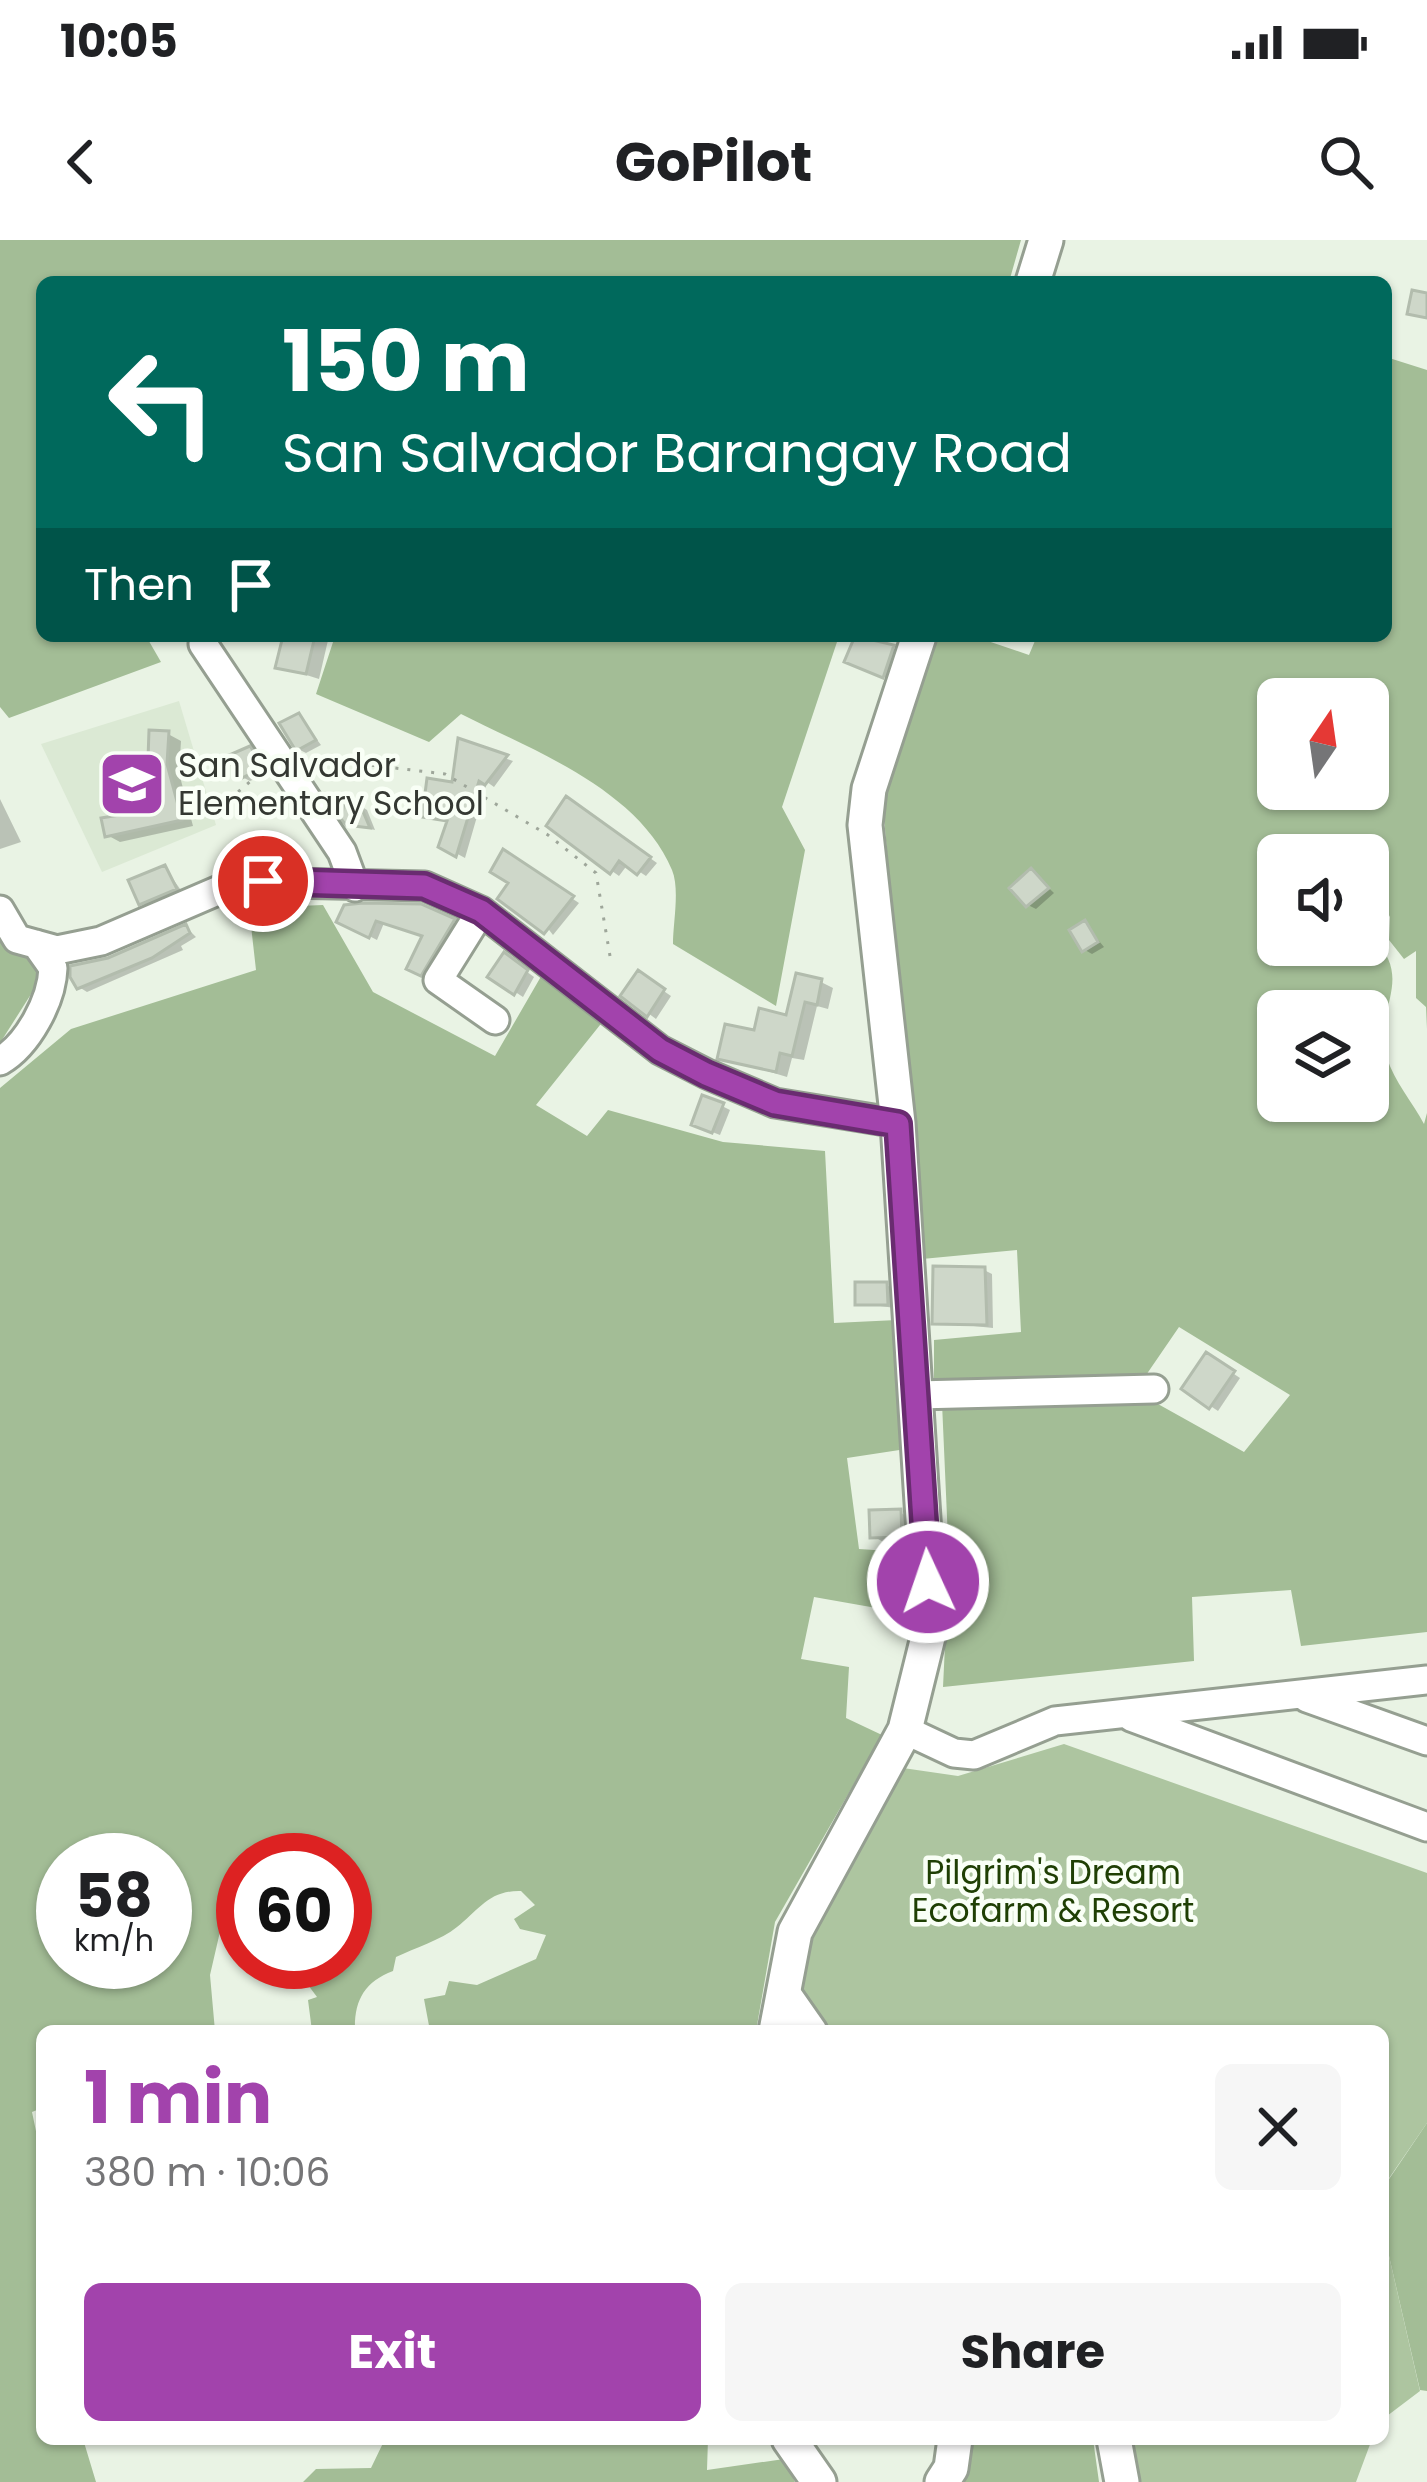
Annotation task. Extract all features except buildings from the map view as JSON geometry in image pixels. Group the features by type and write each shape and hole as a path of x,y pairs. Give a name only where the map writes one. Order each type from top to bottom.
{"main road":[{"path":"1035,276 1046,240"},
{"path":"777,2025 795,1932 904,1730 930,1629 898,1124 865,825 869,789 917,642"},
{"path":"793,2445 819,2482"},
{"path":"942,2482 954,2445"},
{"path":"1115,2445 1123,2482"}],"street":[{"path":"203,644 343,852 356,887"},
{"path":"0,910 17,939 57,950 101,941 238,882 424,886 481,911 660,1050 706,1074 775,1103 898,1124"},
{"path":"481,911 438,980 495,1020"},
{"path":"0,1061 28,1035 52,981 53,968 36,944"},
{"path":"917,1395 1154,1389"},
{"path":"904,1730 962,1756 1055,1721 1427,1680"},
{"path":"1299,1695 1427,1742"},
{"path":"1121,1714 1427,1827"},
{"path":"783,1988 810,2025"}],"path":[{"path":"207,806 223,805 247,779 280,758 445,774 548,835 596,873 610,956"}],"shaded area":[{"name":"San Salvador Elementary School","path":"179,701 216,825 102,872 41,744"}],"green space":[{"path":"0,240 1021,240 1011,276 36,276 36,642 149,642 161,662 9,718 0,707"},
{"path":"1392,359 1427,370 1427,1029 1426,1007 1416,998 1416,951 1404,959 1389,940 1389,834 1257,834 1257,966 1389,966 1389,962 1392,981 1389,999 1389,990 1257,990 1257,1122 1389,1122 1389,1062 1424,1124 1427,1113 1427,1632 1301,1646 1291,1590 1192,1597 1194,1661 943,1687 949,1562 942,1403 1149,1399 1244,1452 1290,1395 1179,1327 1142,1381 934,1384 934,1340 1021,1332 1017,1250 922,1259 882,794 934,642 991,642 1029,655 1034,642 1392,642"},
{"path":"333,642 837,642 782,807 805,850 776,1006 673,944 676,896 672,870 656,842 610,795 551,758 461,714 429,742 316,694"},
{"path":"323,905 373,992 495,1056 543,973 604,1020 536,1105 587,1136 608,1110 723,1142 825,1151 834,1323 897,1320 906,1449 847,1458 859,1549 919,1553 916,1615 814,1597 801,1659 849,1667 846,1718 882,1735 775,1922 757,2025 429,2025 424,1999 445,1995 449,1981 477,1985 536,1959 546,1935 520,1929 514,1919 535,1905 521,1891 492,1897 451,1932 396,1957 393,1971 372,1984 372,1833 216,1833 216,1949 210,1975 214,2025 36,2025 36,2110 32,2112 36,2131 36,2445 85,2445 96,2482 0,2482 0,1088 71,1029 256,970 249,908"},
{"path":"0,929 47,969 0,1043"},
{"name":"Pilgrim's Dream Ecofarm & Resort","path":"1064,1744 1427,1873 1427,2123 1389,2178 1389,2025 789,2025 802,1925 896,1767 958,1776"},
{"path":"311,1989 368,1989 356,2011 355,2025 311,2025 308,2000 317,1997"},
{"path":"1427,2123 1427,2391 1420,2390 1389,2256 1389,2179"},
{"path":"1389,2256 1420,2391 1389,2414"},
{"path":"382,2445 708,2445 707,2470 784,2459 795,2482 303,2482 316,2469 371,2468"},
{"path":"965,2445 1094,2445 1099,2482 954,2482"},
{"path":"1123,2445 1370,2445 1356,2482 1129,2482"}],"place":[{"name":"San Salvador Elementary School","path":"132,784"}],"route":[{"path":"263,881 424,886 481,911 660,1050 706,1074 775,1103 898,1124 928,1582"}]}
